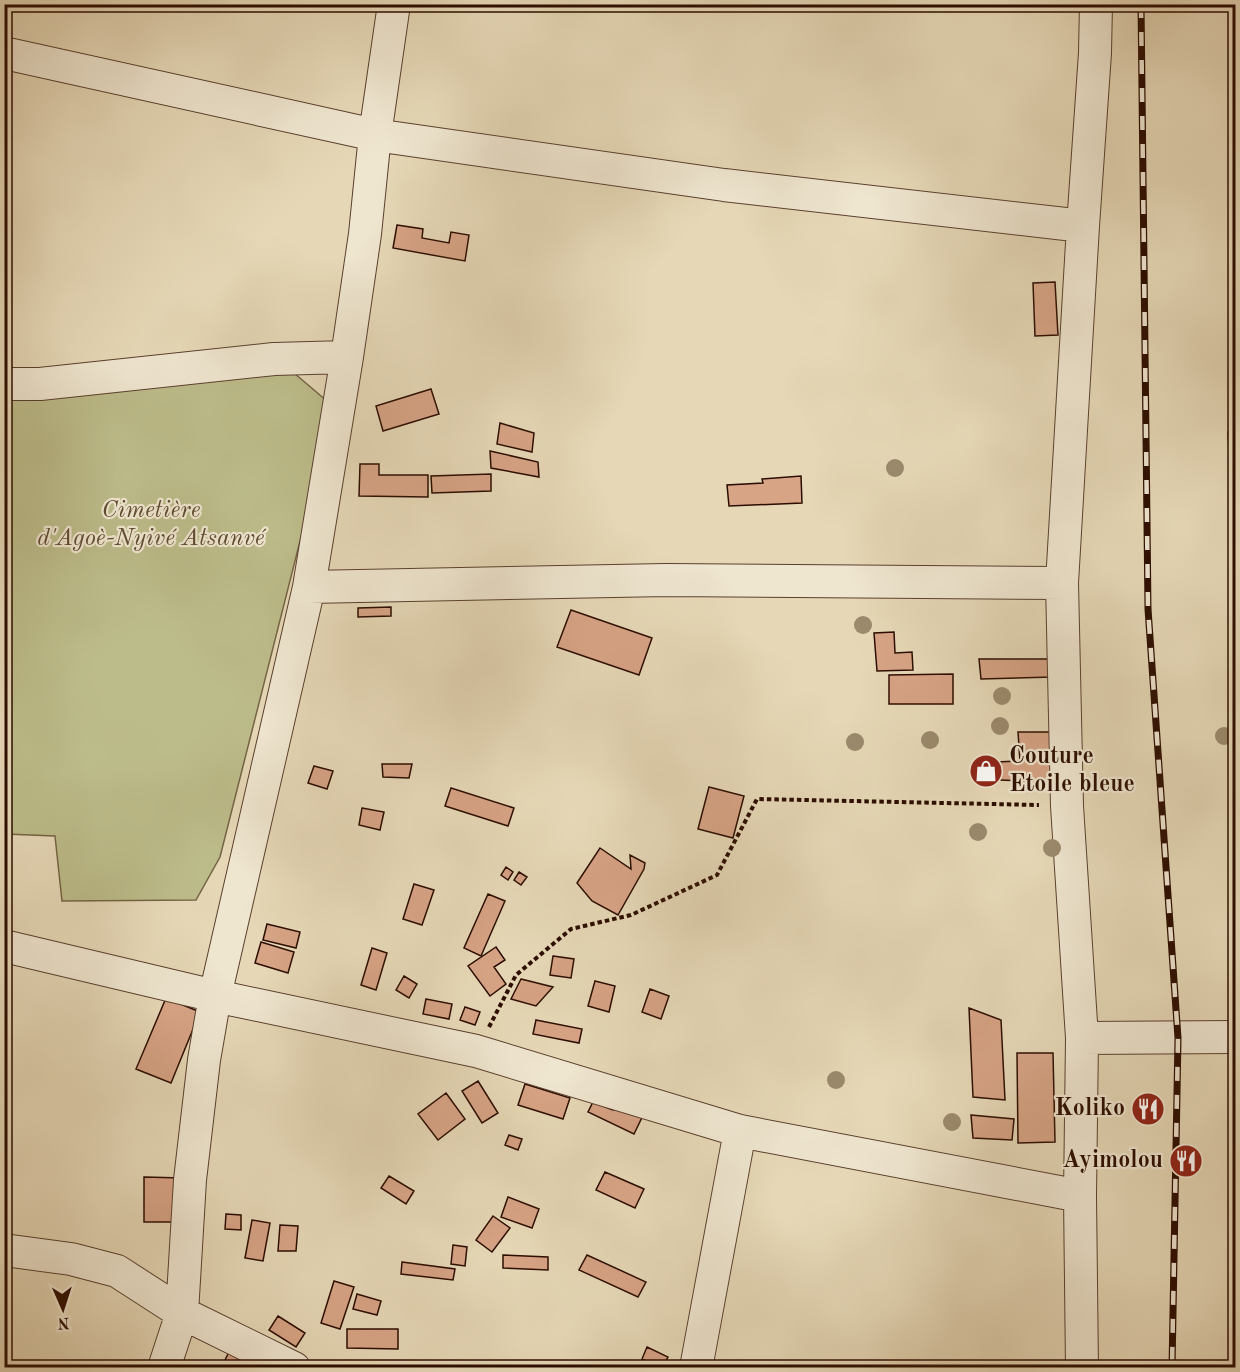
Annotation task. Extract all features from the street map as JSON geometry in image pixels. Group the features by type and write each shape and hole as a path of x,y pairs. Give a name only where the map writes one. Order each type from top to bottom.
{"street":[{"path":"164,1368 182,1313 190,1180 204,1060 215,996 309,587 365,234 375,135 394,4"},
{"path":"1082,1368 1080,1196 1082,1038 1067,806 1062,583 1095,54 1096,4"},
{"path":"4,53 375,135 724,185 1083,226"},
{"path":"4,384 40,384 274,359 347,357"},
{"path":"309,587 666,580 1062,583"},
{"path":"4,946 215,996 476,1051 740,1131 1080,1196"},
{"path":"1082,1038 1236,1037"},
{"path":"696,1368 740,1131"},
{"path":"4,1250 71,1259 117,1271 182,1313 294,1368"}],"path":[{"path":"476,1051 516,975 571,929 631,915 717,875 757,799 1067,806"}],"green space":[{"name":"Cimetière d'Agoè-Nyivé Atsanvé","path":"281,362 334,407 220,857 196,900 62,901 55,836 5,834 4,387"}],"building":[{"path":"397,225 423,229 422,238 449,243 451,232 469,235 465,261 393,248"},
{"path":"1055,282 1058,335 1035,336 1033,283"},
{"path":"431,389 439,414 383,431 376,406"},
{"path":"500,423 534,433 532,452 497,444"},
{"path":"1228,432 1236,432 1236,513 1232,513"},
{"path":"490,451 538,462 539,477 491,468"},
{"path":"360,464 379,464 379,475 428,475 428,497 359,496"},
{"path":"491,474 491,491 432,493 431,476"},
{"path":"801,476 802,503 729,506 727,485 763,483 762,479"},
{"path":"391,607 391,616 358,617 358,608"},
{"path":"571,610 652,638 639,675 557,647"},
{"path":"894,632 895,653 912,652 913,670 877,671 874,633"},
{"path":"979,659 1051,659 1052,677 981,679"},
{"path":"953,674 953,704 889,704 889,675"},
{"path":"1018,732 1051,732 1052,782 976,779 975,763 1020,761"},
{"path":"382,764 412,764 409,778 383,777"},
{"path":"314,766 333,771 327,789 308,783"},
{"path":"709,787 744,796 733,838 698,829"},
{"path":"451,788 514,808 508,826 445,806"},
{"path":"362,808 384,812 380,830 359,825"},
{"path":"600,848 631,869 630,855 645,863 644,869 618,915 592,901 577,883"},
{"path":"506,867 513,872 508,880 501,875"},
{"path":"519,872 527,877 521,885 514,880"},
{"path":"414,884 434,890 422,925 403,919"},
{"path":"488,894 505,901 481,956 464,948"},
{"path":"267,924 300,932 296,948 263,940"},
{"path":"261,942 294,952 288,973 255,963"},
{"path":"496,947 505,960 494,967 506,984 490,996 468,966"},
{"path":"372,948 387,953 376,990 361,985"},
{"path":"553,956 574,959 571,978 550,975"},
{"path":"404,976 417,984 409,998 396,990"},
{"path":"521,979 553,987 536,1006 511,999"},
{"path":"595,981 615,986 609,1012 588,1006"},
{"path":"650,989 669,996 661,1019 642,1012"},
{"path":"166,998 200,1012 171,1083 136,1069"},
{"path":"426,999 452,1004 449,1019 423,1014"},
{"path":"465,1007 480,1012 475,1025 460,1020"},
{"path":"969,1008 1001,1020 1005,1100 973,1097"},
{"path":"536,1020 582,1029 579,1043 533,1034"},
{"path":"1017,1053 1053,1053 1055,1142 1018,1143"},
{"path":"478,1081 498,1113 482,1123 462,1091"},
{"path":"525,1084 570,1098 563,1119 518,1105"},
{"path":"446,1093 465,1119 438,1140 418,1114"},
{"path":"620,1095 647,1107 634,1134 588,1112 593,1102 613,1110"},
{"path":"971,1115 1014,1119 1012,1140 973,1138"},
{"path":"509,1135 522,1139 518,1150 505,1145"},
{"path":"605,1172 644,1189 635,1208 596,1190"},
{"path":"389,1176 414,1191 406,1204 381,1188"},
{"path":"144,1177 182,1178 182,1222 144,1222"},
{"path":"508,1197 539,1209 532,1228 501,1217"},
{"path":"226,1214 241,1215 241,1230 225,1229"},
{"path":"493,1216 510,1228 492,1252 476,1240"},
{"path":"252,1220 270,1223 263,1261 245,1258"},
{"path":"280,1225 298,1226 296,1251 278,1251"},
{"path":"453,1245 467,1247 465,1266 451,1264"},
{"path":"503,1255 548,1257 548,1270 503,1268"},
{"path":"587,1255 646,1282 638,1297 579,1270"},
{"path":"402,1262 455,1269 453,1280 401,1274"},
{"path":"334,1281 354,1287 340,1329 321,1323"},
{"path":"357,1294 381,1301 377,1315 353,1309"},
{"path":"278,1316 305,1333 296,1347 269,1330"},
{"path":"347,1329 398,1329 398,1349 347,1348"},
{"path":"647,1347 668,1357 662,1368 642,1359"},
{"path":"231,1348 249,1357 245,1368 222,1366"}],"railway":[{"path":"1141,4 1148,609 1178,1038 1172,1368"}],"place":[{"name":"Couture Etoile bleue","path":"986,771"},
{"name":"Koliko","path":"1148,1109"},
{"name":"Ayimolou","path":"1186,1161"}]}
